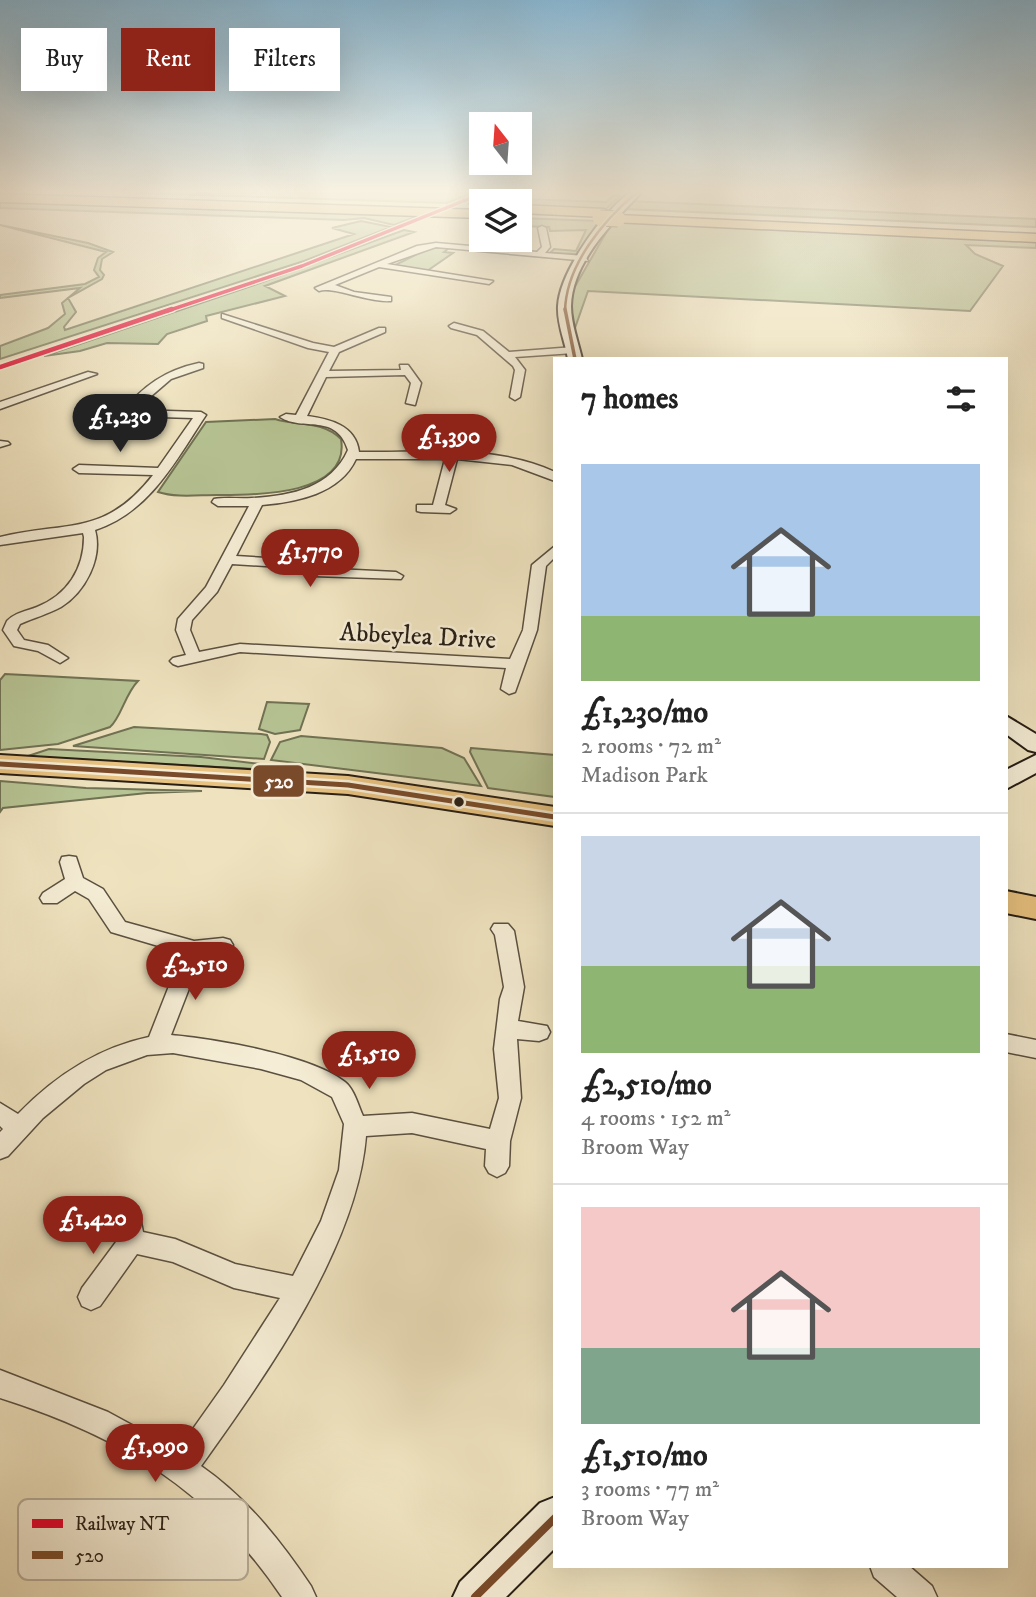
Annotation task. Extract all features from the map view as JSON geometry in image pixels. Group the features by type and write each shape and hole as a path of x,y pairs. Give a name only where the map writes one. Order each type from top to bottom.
{"main road":[{"path":"0,764 348,785 553,817"},
{"path":"1008,902 1036,908"}],"street":[{"path":"373,268 323,286 352,294 388,299"},
{"path":"394,268 472,282 489,281"},
{"path":"506,355 574,355 566,327 565,300 571,281 580,268"},
{"path":"214,317 228,314 311,346 335,350 381,330"},
{"path":"454,326 480,333 506,355 520,370 509,397 529,398"},
{"path":"300,418 335,350"},
{"path":"167,364 179,370"},
{"path":"199,366 179,370 149,386 125,415 216,416"},
{"path":"323,374 370,375 406,369 416,383 411,403"},
{"path":"0,406 75,375 92,374"},
{"path":"0,541 88,528 123,515 141,500 201,415"},
{"path":"218,502 256,504 287,498 326,484 339,474 352,455 351,439 339,428 286,417"},
{"path":"352,455 516,461 553,476"},
{"path":"421,508 444,509 451,458"},
{"path":"79,469 159,472"},
{"path":"141,500 158,500"},
{"path":"194,657 183,630 185,620 212,589 256,504"},
{"path":"60,658 48,650 14,639 7,620 48,608 65,597 90,552 88,528"},
{"name":"Abbeylea Drive","path":"178,661 240,648 514,664 530,630 541,560 553,552"},
{"path":"227,560 282,563 314,572 396,576"},
{"path":"537,578 553,577"},
{"path":"509,689 514,664"},
{"path":"1008,726 1035,760 1008,779"},
{"path":"69,862 75,882 96,894 118,927 194,949 223,946"},
{"path":"50,898 75,882"},
{"path":"497,1166 498,1141 510,1098 507,1029 514,987 504,931 501,929"},
{"path":"157,1044 194,949"},
{"path":"507,1029 539,1032"},
{"path":"1008,1042 1036,1049"},
{"path":"0,1149 9,1120 91,1068 121,1054 157,1044 173,1044 305,1072 327,1080 348,1100 358,1126 357,1152 346,1191 299,1290 242,1385 181,1470"},
{"path":"358,1126 412,1123 498,1141"},
{"path":"91,1297 132,1241 129,1215"},
{"path":"132,1241 175,1251 234,1276 299,1290"},
{"path":"0,1384 74,1409 181,1470 217,1499"},
{"path":"475,1597 553,1520"},
{"path":"248,1526 300,1597"},
{"path":"888,1568 921,1597"}],"green space":[{"path":"95,268 100,268 104,275 102,279 68,298 80,288 0,298 0,295 85,284 99,277"},
{"path":"253,268 284,268 0,359 0,346 48,328 65,314 62,303 68,298 76,312 64,327 65,330"},
{"path":"302,268 316,268 265,286 285,296 206,316 207,321 167,334 158,344 107,343 80,351 44,356"},
{"path":"408,268 432,268 427,271"},
{"path":"586,268 1002,268 970,311 588,291 575,328 570,310 573,290"},
{"path":"275,419 317,426 341,439 340,458 331,472 296,489 274,493 187,496 158,492 206,422"},
{"path":"5,674 138,681 110,727 58,744 0,750 0,680"},
{"path":"267,702 309,704 300,730 275,734 259,729"},
{"path":"134,727 261,734 267,735 270,742 264,759 73,746"},
{"path":"301,736 442,748 464,758 481,786 271,760 280,742"},
{"path":"471,748 553,755 553,797 488,788 470,752"},
{"path":"49,749 201,757 295,768 297,771 25,757"},
{"path":"0,781 86,788 202,791 147,793 3,808 0,812"}],"rail line":[{"name":"NT","path":"0,367 297,268"}],"transit line":[{"name":"520","path":"575,357 565,306 567,292 577,268"},
{"name":"520","path":"0,764 348,785 553,817"},
{"name":"520","path":"475,1597 553,1520"}]}
